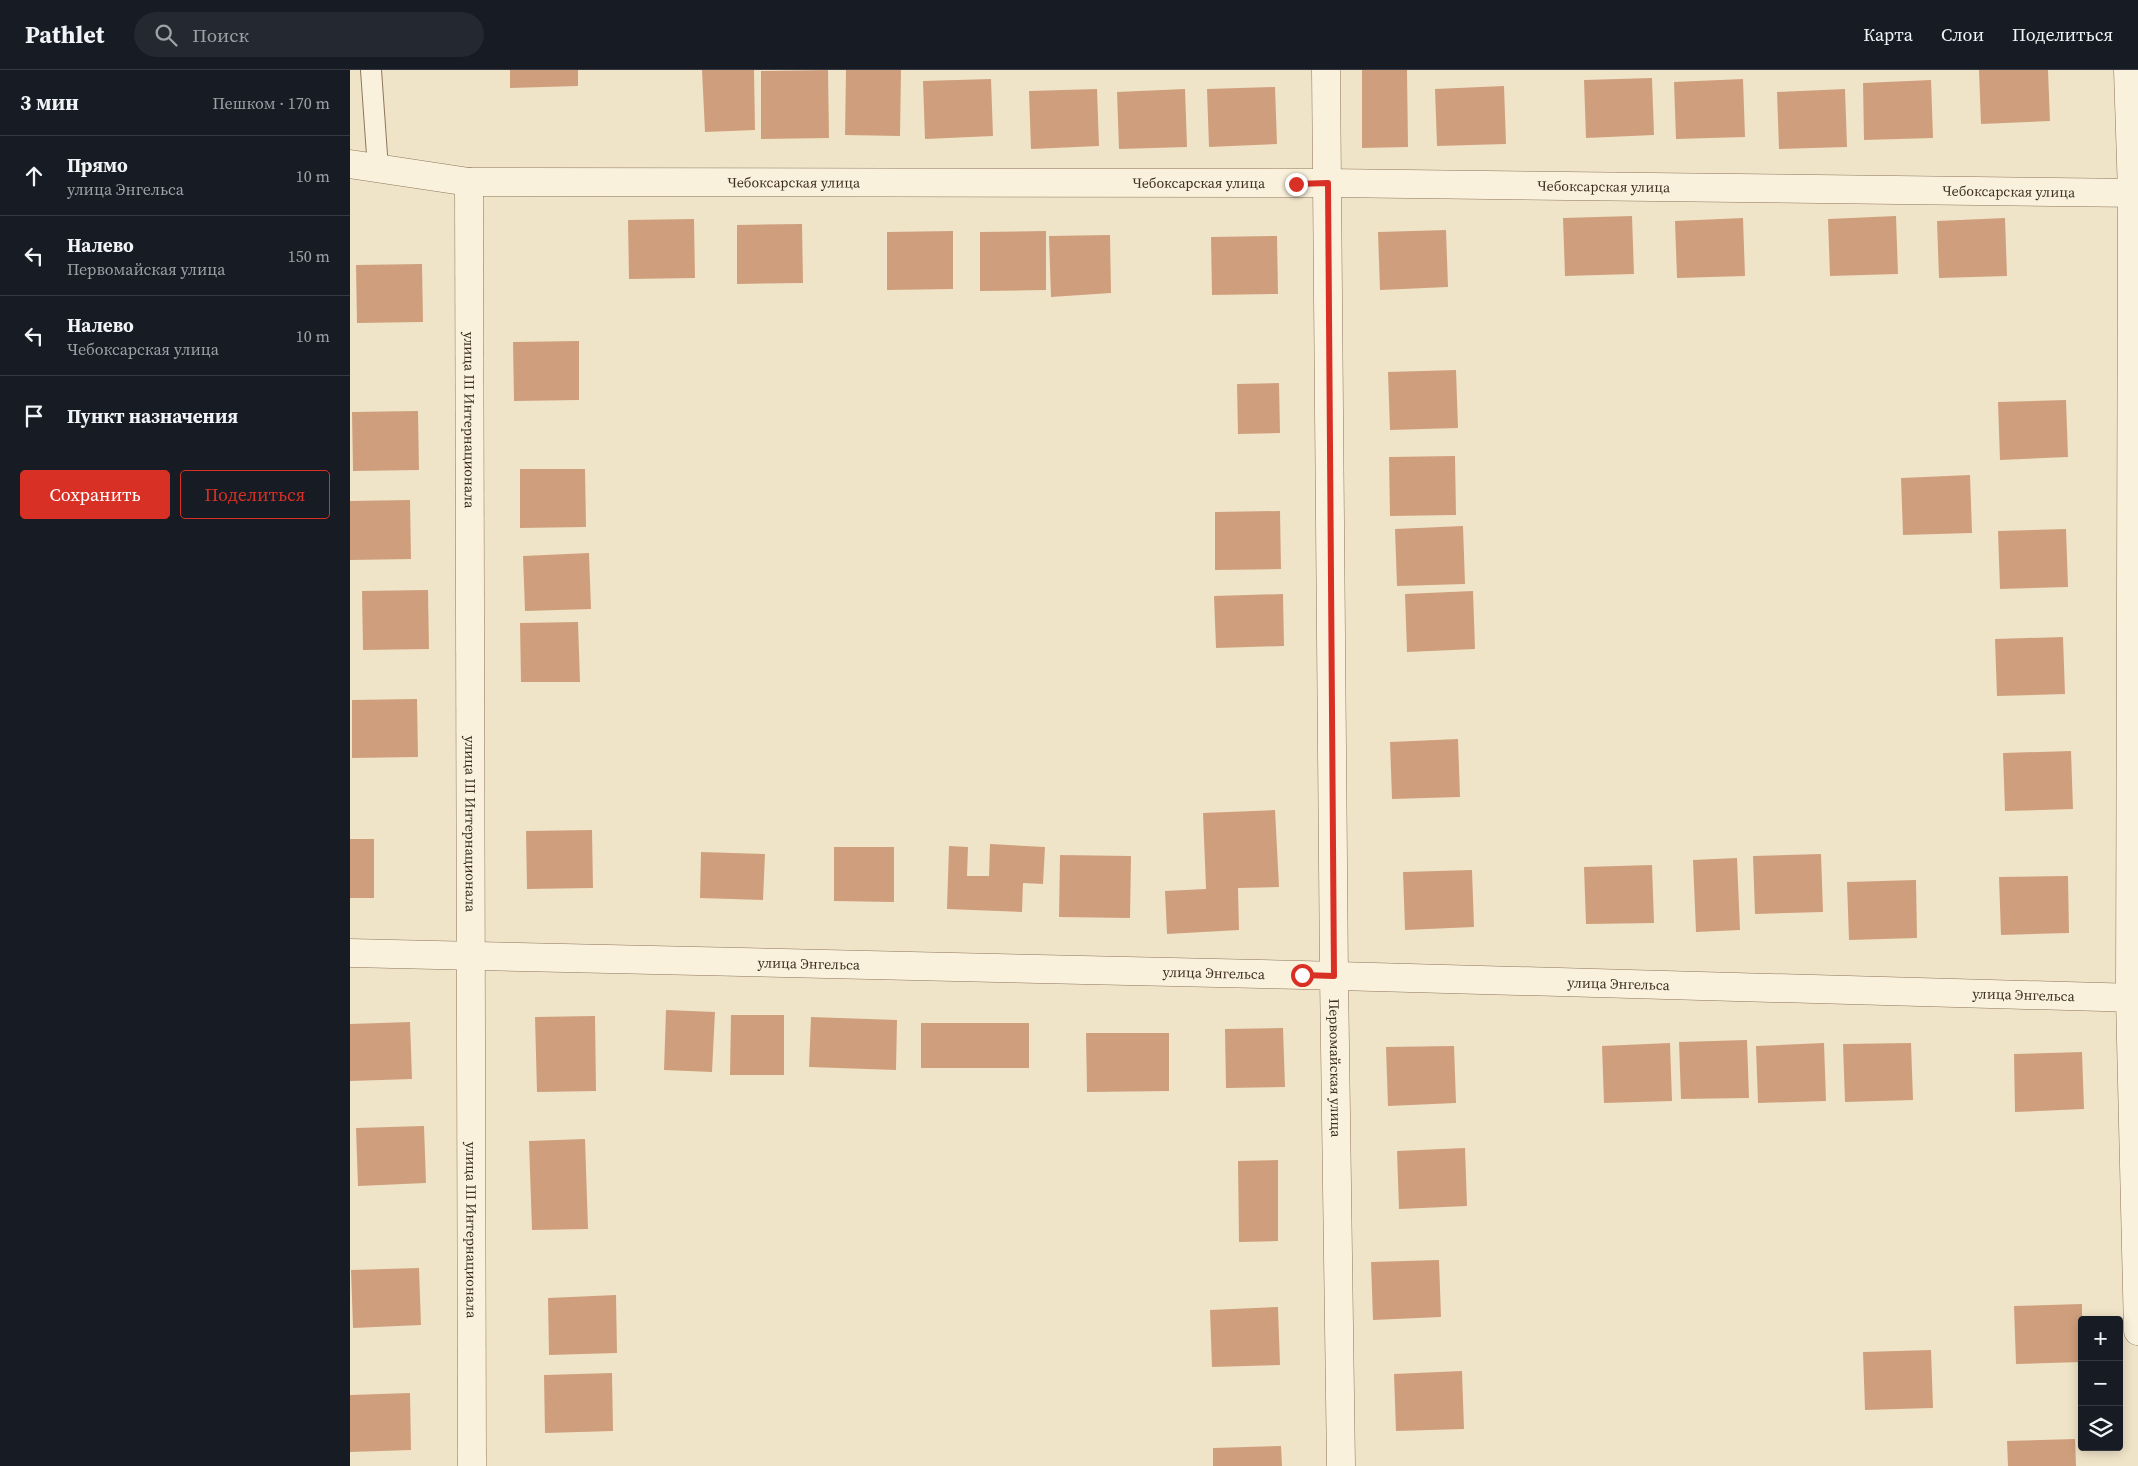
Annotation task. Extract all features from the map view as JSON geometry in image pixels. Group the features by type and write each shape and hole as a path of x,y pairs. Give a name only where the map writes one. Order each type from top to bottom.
{"street":[{"name":"Первомайская улица","path":"1326,70 1334,976 1341,1466"},
{"path":"2128,70 2135,193 2134,998 2138,1331"},
{"name":"Чебоксарская улица","path":"350,164 469,182 1328,183 2135,193"},
{"name":"улица III Интернационала","path":"469,182 472,1466"},
{"name":"улица Энгельса","path":"350,953 1334,976 2134,998"}],"lane":[{"path":"371,70 378,169"}],"building":[{"path":"510,70 578,70 578,86 510,88"},
{"path":"702,70 754,70 755,130 705,132"},
{"path":"828,70 829,138 761,139 761,71"},
{"path":"846,70 901,70 900,136 845,135"},
{"path":"1362,70 1407,70 1408,147 1362,148"},
{"path":"1979,70 2048,70 2050,121 1981,124"},
{"path":"1652,78 1654,135 1586,138 1584,80"},
{"path":"991,79 993,136 925,139 923,81"},
{"path":"1743,79 1745,137 1676,139 1674,82"},
{"path":"1931,80 1933,138 1864,140 1863,83"},
{"path":"1504,86 1506,144 1437,146 1435,89"},
{"path":"1275,87 1277,144 1209,147 1207,89"},
{"path":"1097,89 1099,146 1031,149 1029,91"},
{"path":"1185,89 1187,147 1119,149 1117,92"},
{"path":"1845,89 1847,147 1779,149 1777,92"},
{"path":"1632,216 1634,274 1565,276 1563,218"},
{"path":"1896,216 1898,274 1830,276 1828,219"},
{"path":"1743,218 1745,276 1677,278 1675,221"},
{"path":"2005,218 2007,276 1939,278 1937,221"},
{"path":"694,219 695,278 629,279 628,220"},
{"path":"802,224 803,283 737,284 737,225"},
{"path":"1446,230 1448,287 1380,290 1378,232"},
{"path":"953,231 953,289 887,290 887,232"},
{"path":"1046,231 1046,290 980,291 980,232"},
{"path":"1110,235 1111,293 1051,297 1049,236"},
{"path":"1277,236 1278,294 1212,295 1211,237"},
{"path":"422,264 423,322 357,323 356,265"},
{"path":"579,341 579,400 514,401 513,342"},
{"path":"1456,370 1458,428 1390,430 1388,372"},
{"path":"1279,383 1280,433 1238,434 1237,384"},
{"path":"2066,400 2068,457 2000,460 1998,402"},
{"path":"418,411 419,470 353,471 352,412"},
{"path":"1455,456 1456,515 1390,516 1389,457"},
{"path":"520,469 585,469 586,527 520,528"},
{"path":"1970,475 1972,533 1903,535 1901,478"},
{"path":"410,500 411,559 350,560 350,501"},
{"path":"1280,511 1281,569 1215,570 1215,512"},
{"path":"1463,526 1465,584 1397,586 1395,529"},
{"path":"2066,529 2068,587 2000,589 1998,531"},
{"path":"589,553 591,609 525,611 523,556"},
{"path":"428,590 429,649 363,650 362,591"},
{"path":"1473,591 1475,649 1407,652 1405,594"},
{"path":"1283,594 1284,646 1216,648 1214,596"},
{"path":"578,622 580,682 521,682 520,623"},
{"path":"2063,637 2065,694 1997,696 1995,639"},
{"path":"417,699 418,757 352,758 352,700"},
{"path":"1458,739 1460,797 1392,799 1390,742"},
{"path":"2071,751 2073,809 2005,811 2003,753"},
{"path":"1275,810 1279,887 1238,888 1239,930 1167,934 1165,891 1206,889 1203,813"},
{"path":"592,830 593,888 527,889 526,831"},
{"path":"350,839 374,839 374,898 350,898"},
{"path":"990,844 1045,847 1043,884 1023,883 1022,912 947,909 949,846 968,847 967,876 989,876"},
{"path":"834,847 894,847 894,902 834,901"},
{"path":"701,852 765,854 763,900 700,898"},
{"path":"1821,854 1823,912 1755,914 1753,856"},
{"path":"1060,855 1131,856 1130,918 1059,917"},
{"path":"1737,858 1740,930 1696,932 1693,860"},
{"path":"1652,865 1654,923 1586,924 1584,867"},
{"path":"1472,870 1474,927 1405,930 1403,872"},
{"path":"2068,876 2069,933 2001,935 1999,877"},
{"path":"1916,880 1917,938 1849,940 1847,882"},
{"path":"666,1010 715,1012 712,1072 664,1070"},
{"path":"731,1015 784,1015 784,1075 730,1075"},
{"path":"595,1016 596,1091 537,1092 535,1017"},
{"path":"811,1017 897,1020 896,1070 809,1067"},
{"path":"410,1022 412,1079 350,1081 350,1024"},
{"path":"921,1023 1029,1023 1029,1068 921,1068"},
{"path":"1283,1028 1285,1087 1226,1088 1225,1029"},
{"path":"1086,1033 1169,1033 1169,1091 1087,1092"},
{"path":"1747,1040 1749,1098 1681,1099 1679,1042"},
{"path":"1670,1043 1672,1101 1604,1103 1602,1046"},
{"path":"1824,1043 1826,1101 1758,1103 1756,1046"},
{"path":"1911,1043 1913,1100 1845,1102 1843,1044"},
{"path":"1454,1046 1456,1103 1388,1106 1386,1047"},
{"path":"2082,1052 2084,1109 2015,1112 2014,1054"},
{"path":"424,1126 426,1183 358,1186 356,1128"},
{"path":"585,1139 588,1229 532,1230 529,1141"},
{"path":"1465,1148 1467,1206 1399,1209 1397,1151"},
{"path":"1278,1160 1278,1241 1239,1242 1238,1161"},
{"path":"1439,1260 1441,1317 1373,1320 1371,1262"},
{"path":"419,1268 421,1325 353,1328 351,1270"},
{"path":"616,1295 617,1353 549,1355 548,1298"},
{"path":"2082,1304 2082,1316 2078,1316 2078,1362 2016,1364 2014,1306"},
{"path":"1278,1307 1280,1365 1212,1367 1210,1310"},
{"path":"1931,1350 1933,1408 1865,1410 1863,1352"},
{"path":"1462,1371 1464,1429 1396,1431 1394,1374"},
{"path":"612,1373 613,1431 545,1433 544,1375"},
{"path":"410,1393 411,1450 350,1452 350,1395"},
{"path":"2075,1439 2076,1466 2008,1466 2007,1441"},
{"path":"1281,1446 1282,1466 1213,1466 1213,1448"}],"route":[{"path":"1296,184 1328,183 1334,976 1302,975"}]}
